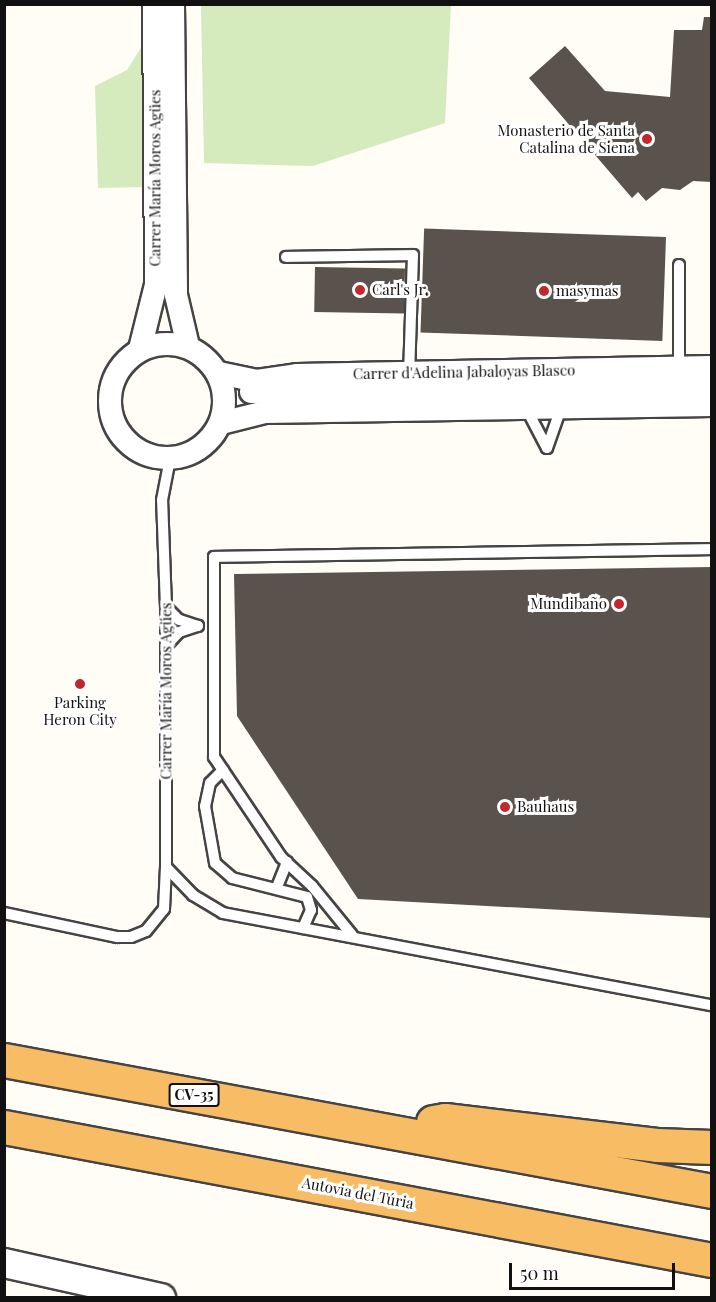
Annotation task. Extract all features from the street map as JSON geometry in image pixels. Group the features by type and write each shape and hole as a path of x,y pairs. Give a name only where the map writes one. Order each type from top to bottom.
{"highway":[{"name":"CV-35","path":"4,1060 711,1191"},
{"path":"383,1130 445,1120 657,1146 711,1147"},
{"name":"Autovia del Túria","path":"4,1127 711,1260"}],"street":[{"name":"Carrer María Moros Agües","path":"140,349 156,285 154,4"},
{"name":"Carrer María Moros Agües","path":"173,4 176,295 188,346"},
{"path":"163,342 188,346 206,357 222,381 221,423 209,441 191,454 170,459 150,456 132,446 118,431 110,412 111,387 122,365 140,349 163,342"},
{"name":"Carrer d'Adelina Jabaloyas Blasco","path":"222,381 257,381 297,375 711,367"},
{"name":"Carrer d'Adelina Jabaloyas Blasco","path":"222,381 260,393 711,387"},
{"path":"221,423 265,412 711,405"},
{"path":"4,1263 161,1298"}],"lane":[{"path":"286,257 413,255 409,373"},
{"path":"679,265 679,368"},
{"path":"526,408 548,448 561,408"},
{"name":"Carrer María Moros Agües","path":"4,913 117,937 131,937 146,931 156,922 164,909 166,607 162,500 170,459"},
{"path":"352,935 312,885 287,862 214,757 214,557 711,549"},
{"path":"166,607 179,620 198,626"},
{"path":"166,646 180,632 198,626 214,625"},
{"path":"223,770 210,783 205,806 215,863 232,878 277,887 307,897 311,910 303,928"},
{"path":"277,887 287,862"},
{"path":"166,867 193,896 223,913 352,935 711,1005"}],"green space":[{"path":"201,5 451,5 445,123 313,166 204,163"},
{"path":"144,43 143,187 98,188 95,86 127,70"}],"building":[{"name":"Monasterio de Santa Catalina de Siena","path":"704,17 712,17 712,182 693,181 680,190 662,188 646,201 638,192 632,198 529,78 565,46 605,91 670,97 674,30 702,30"},
{"name":"masymas","path":"424,229 666,237 662,341 421,332"},
{"name":"Carl's Jr.","path":"315,267 405,269 404,314 314,312"},
{"name":"Bauhaus","path":"712,567 712,918 358,899 237,716 234,574"}],"place":[{"name":"Monasterio de Santa Catalina de Siena","path":"647,139"},
{"name":"Carl's Jr.","path":"360,290"},
{"name":"masymas","path":"544,291"},
{"name":"Mundibaño","path":"619,604"},
{"name":"Parking Heron City","path":"80,684"},
{"name":"Bauhaus","path":"505,807"}]}
